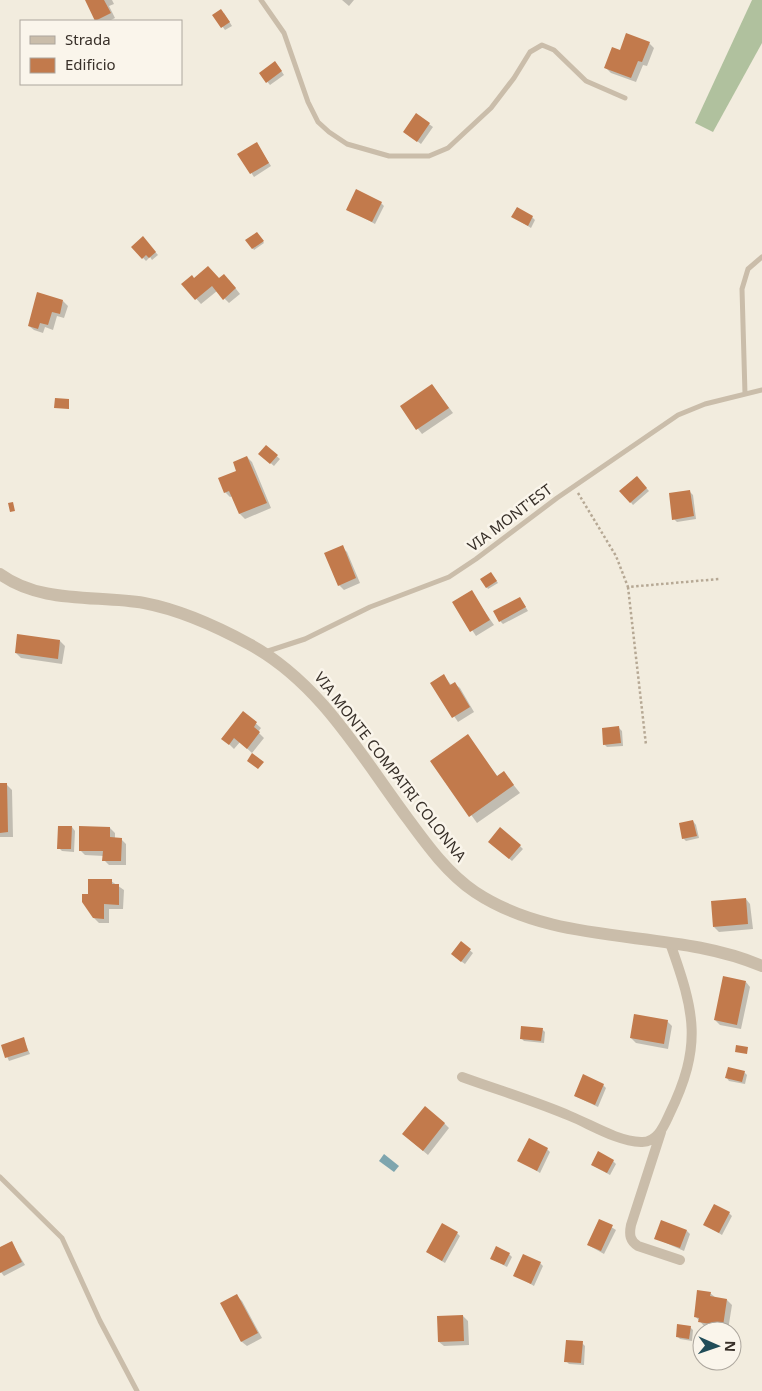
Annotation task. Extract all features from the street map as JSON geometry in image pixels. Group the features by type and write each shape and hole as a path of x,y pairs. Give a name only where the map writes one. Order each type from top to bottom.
{"street":[{"name":"VIA MONTE COMPATRI COLONNA","path":"0,574 15,584 37,592 130,601 170,609 215,627 264,652 293,673 320,700 425,842 459,880 476,893 520,913 564,927 722,951 762,966"},
{"path":"670,943 689,1004 693,1040 690,1060 682,1086 661,1132 631,1226 630,1235 632,1242 638,1246 680,1260"},
{"path":"462,1077 558,1111 617,1136 642,1142 652,1140 661,1132"}],"lane":[{"path":"261,0 284,33 306,98 318,122 342,141 376,153 424,157 448,148 491,108 509,86 530,52 542,45 554,50 586,81 625,98"},
{"path":"745,394 742,289 748,269 762,257"},
{"name":"VIA MONT'EST","path":"264,652 305,639 370,608 449,576 476,559 574,486 678,415 701,405 762,390"},
{"path":"0,1176 62,1238 100,1321 137,1391"}],"path":[{"path":"574,486 616,556 628,587 646,745"},
{"path":"628,587 719,579"}],"green space":[{"path":"752,0 762,0 762,43 713,132 695,123"}],"water":[{"path":"384,1154 399,1166 394,1172 379,1161"}],"building":[{"path":"85,0 104,0 111,13 95,20"},
{"path":"221,9 230,22 221,28 212,15"},
{"path":"626,33 650,42 642,62 638,61 631,78 604,68 612,47 620,50"},
{"path":"275,61 282,71 266,83 259,73"},
{"path":"416,113 430,123 417,142 403,132"},
{"path":"257,142 269,163 250,174 237,154"},
{"path":"356,189 382,202 372,222 346,210"},
{"path":"517,207 533,216 528,226 511,217"},
{"path":"257,232 264,241 252,249 245,240"},
{"path":"143,236 156,252 149,258 146,255 142,259 131,247"},
{"path":"208,266 219,278 224,274 236,288 223,300 212,286 195,300 181,284 192,275 194,278"},
{"path":"37,292 63,300 60,314 52,312 48,325 40,323 38,329 28,326"},
{"path":"432,384 449,408 416,430 400,406"},
{"path":"55,398 69,399 69,409 54,408"},
{"path":"266,445 278,455 270,464 258,454"},
{"path":"247,456 267,503 239,514 229,491 224,493 218,478 236,471 233,462"},
{"path":"637,476 647,488 630,503 619,491"},
{"path":"690,490 694,516 672,520 669,493"},
{"path":"13,502 15,511 10,512 8,503"},
{"path":"343,545 356,578 338,586 324,553"},
{"path":"491,572 497,581 486,588 480,579"},
{"path":"472,590 490,620 470,632 452,602"},
{"path":"520,597 526,607 499,622 493,611"},
{"path":"17,634 60,640 58,659 15,653"},
{"path":"444,674 450,685 455,682 470,707 452,718 430,683"},
{"path":"243,711 257,722 254,727 260,732 247,749 234,738 229,745 221,739"},
{"path":"619,726 621,743 603,745 602,728"},
{"path":"468,734 497,776 504,771 514,785 469,817 430,761"},
{"path":"252,753 264,762 258,769 247,761"},
{"path":"0,783 7,783 8,832 0,833"},
{"path":"693,820 697,836 682,839 679,823"},
{"path":"58,826 72,826 71,849 57,849"},
{"path":"79,826 110,827 110,837 122,838 121,861 102,861 103,851 79,851"},
{"path":"500,827 521,845 509,859 488,842"},
{"path":"88,879 112,879 112,884 119,884 119,905 104,904 104,919 93,918 82,902 82,894 88,894"},
{"path":"746,898 748,924 713,927 711,901"},
{"path":"461,941 471,949 461,962 451,954"},
{"path":"723,976 746,981 737,1025 714,1020"},
{"path":"634,1014 668,1020 664,1044 630,1038"},
{"path":"521,1026 543,1028 541,1041 520,1039"},
{"path":"24,1037 28,1051 5,1058 1,1045"},
{"path":"736,1045 748,1047 747,1054 735,1052"},
{"path":"728,1067 745,1071 742,1082 725,1078"},
{"path":"583,1074 604,1084 595,1105 574,1096"},
{"path":"425,1106 445,1123 423,1151 402,1134"},
{"path":"529,1138 548,1148 537,1171 517,1161"},
{"path":"598,1151 614,1160 607,1173 591,1165"},
{"path":"714,1204 730,1212 719,1233 703,1225"},
{"path":"599,1219 613,1225 601,1251 587,1245"},
{"path":"661,1220 687,1230 680,1248 654,1239"},
{"path":"442,1223 458,1232 442,1261 426,1252"},
{"path":"12,1241 22,1262 0,1273 0,1247"},
{"path":"496,1246 510,1253 504,1265 490,1259"},
{"path":"523,1254 541,1262 531,1284 513,1276"},
{"path":"697,1290 711,1292 710,1296 727,1299 724,1321 698,1321 699,1318 694,1317"},
{"path":"237,1294 258,1333 241,1342 220,1303"},
{"path":"463,1315 464,1341 438,1342 437,1316"},
{"path":"677,1324 691,1326 689,1339 676,1337"},
{"path":"566,1340 583,1341 581,1363 564,1362"}]}
